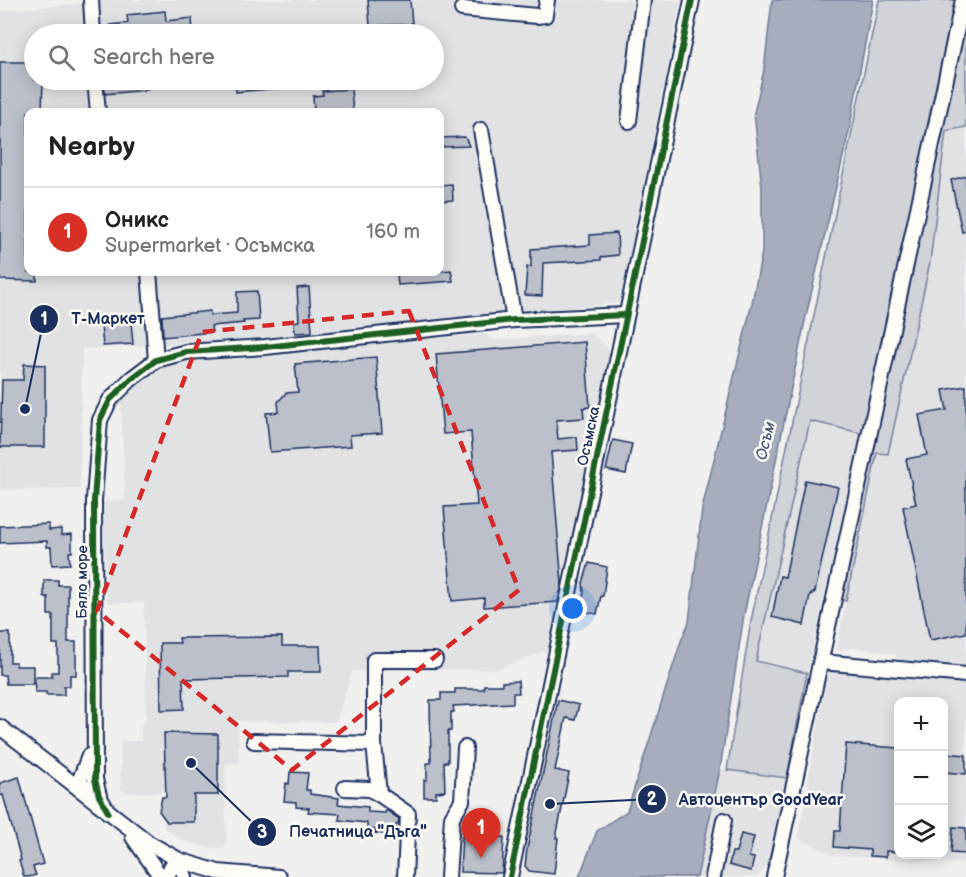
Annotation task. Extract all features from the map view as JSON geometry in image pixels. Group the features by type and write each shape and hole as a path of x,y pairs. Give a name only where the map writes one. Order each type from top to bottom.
{"street":[{"path":"91,0 92,24"},
{"path":"462,9 537,16 545,15 547,0"},
{"path":"629,121 643,0"},
{"name":"Осъмска","path":"510,877 692,0"},
{"path":"774,877 963,0"},
{"path":"96,90 98,108"},
{"path":"481,130 514,320"},
{"path":"149,276 156,360 186,352 265,347 514,320 626,315"},
{"name":"Бяло море","path":"108,812 99,796 92,750 94,500 100,420 110,400 131,379 156,360"},
{"path":"379,794 374,744 374,660 435,660"},
{"path":"821,662 966,675"},
{"path":"0,727 123,824 149,843 179,860 212,874 279,877"},
{"path":"254,741 374,744"},
{"path":"448,877 452,817 462,801 465,748"},
{"path":"48,764 65,767 80,764 92,750"},
{"path":"80,789 79,782 92,750"},
{"path":"80,789 87,786 95,770"},
{"path":"345,789 369,789 408,814 405,877"},
{"path":"713,877 723,820"},
{"path":"123,824 161,877"},
{"path":"167,877 171,867 179,860"},
{"path":"179,860 185,877"}],"highlighted area":[{"path":"409,311 519,590 292,770 97,611 202,332"}],"shaded area":[{"path":"99,0 681,0 620,303 217,341 82,349 80,489 0,490 0,11 99,2"},
{"path":"879,0 966,0 966,127 946,131 930,262 888,454 877,453 846,601 834,598 869,435 810,421 756,661 807,673 787,778 727,770 751,621"},
{"path":"966,127 966,671 908,666 894,654 878,651 856,648 836,651 877,452 888,453 930,262 946,130"},
{"path":"593,333 610,351 563,601 551,649 498,669 352,671 336,722 238,721 239,763 225,764 226,848 212,848 185,842 164,828 165,792 125,793 121,789 120,741 141,741 141,727 146,719 144,603 107,603 103,502 125,500 121,400 161,363 485,334 494,340"},
{"path":"810,421 861,433 807,673 756,662"},
{"path":"828,670 966,682 966,864 832,855 798,838"},
{"path":"720,769 787,778 766,866 757,877 697,877"}],"water":[{"name":"Осъм","path":"772,0 873,0 849,131 806,316 744,615 720,769 697,877 579,877 597,831 627,811 689,622 702,509 752,303 762,252 762,188 754,113 764,70"}],"building":[{"path":"368,0 410,0 412,24 370,24"},
{"path":"165,11 166,21 192,18 192,24 119,24 128,23 127,15"},
{"path":"0,62 24,62 24,90 43,90 42,108 24,108 24,276 37,276 37,281 0,280"},
{"path":"105,90 147,90 105,94"},
{"path":"351,90 353,108 314,108 313,96 323,95 322,91"},
{"path":"465,137 469,146 444,147 444,138"},
{"path":"966,176 966,231 962,232 951,180"},
{"path":"452,184 453,200 444,201 444,185"},
{"path":"617,233 618,255 601,257 601,260 543,263 542,296 525,295 527,267 531,267 531,249 590,245 590,235"},
{"path":"451,270 453,281 398,285 397,276 444,276 444,271"},
{"path":"309,287 312,332 295,333 294,322 299,321 297,288"},
{"path":"257,291 259,320 211,326 212,332 163,337 162,316 210,311 210,315 237,313 237,292"},
{"path":"131,322 133,344 103,346 101,325"},
{"path":"585,342 590,407 583,408 584,418 556,420 558,439 577,437 578,450 551,452 562,584 558,602 484,607 484,598 452,601 444,507 477,505 471,432 443,434 436,354"},
{"path":"376,357 382,433 350,435 351,446 270,452 266,413 279,412 278,402 286,393 298,392 295,364"},
{"path":"24,364 45,365 45,447 0,447 2,380 23,380"},
{"path":"966,386 966,633 930,640 903,507 916,504 906,459 927,455 919,415 947,410 943,390"},
{"path":"613,440 632,444 626,474 606,470"},
{"path":"805,480 838,487 815,592 810,595 804,625 772,617 780,576 785,577"},
{"path":"49,524 49,530 61,529 61,535 72,534 70,564 52,565 51,547 47,547 47,541 0,543 0,526"},
{"path":"589,563 607,567 603,596 601,596 597,614 580,611 584,592 583,583"},
{"path":"44,580 58,580 58,585 68,585 68,642 76,642 76,675 70,675 70,686 64,686 64,695 46,695 46,692 35,692 34,677 52,677 52,672 58,672 58,644 53,644 53,615 48,615 48,597 44,597"},
{"path":"0,633 10,633 10,662 16,662 16,666 33,666 33,684 6,684 5,675 0,675"},
{"path":"282,637 282,646 320,646 321,672 288,672 288,677 183,679 184,709 161,710 160,643 180,643 179,638"},
{"path":"518,681 519,693 513,693 513,703 453,706 451,731 448,731 448,762 444,762 445,791 436,792 436,797 424,797 427,763 431,763 430,700 441,700 441,693 455,693 455,689 484,689 484,685 502,685 502,682"},
{"path":"558,700 579,705 575,720 566,718 555,770 569,773 556,838 558,838 554,874 529,871 525,866"},
{"path":"164,733 218,734 218,795 194,795 194,822 167,822 159,811 162,797 166,797"},
{"path":"846,744 894,748 894,852 886,851 886,857 870,856 870,850 834,847 835,831 840,831"},
{"path":"948,753 966,755 966,774 948,772"},
{"path":"290,772 308,773 306,790 310,790 310,794 339,798 338,804 368,807 368,812 385,813 386,810 399,819 395,835 375,833 376,830 367,829 367,823 339,820 340,814 308,812 309,808 296,807 296,802 284,801"},
{"path":"19,777 43,864 33,867 36,875 29,877 24,877 3,795 0,796 0,783"},
{"path":"953,827 966,828 966,854 951,853"},
{"path":"741,834 754,837 749,857 754,858 751,871 729,865 732,852 736,852"},
{"path":"462,836 504,837 502,873 460,872"}],"cycle path":[{"path":"510,877 692,0"},
{"path":"108,812 99,796 95,779 94,500 100,420 110,400 131,379 156,360 186,352 265,347 514,320 626,315"}],"place":[{"name":"Т-Маркет","path":"25,409"},
{"name":"Печатница \"Дъга\"","path":"191,763"},
{"name":"Автоцентър GoodYear","path":"550,804"},
{"name":"Оникс","path":"481,858"}]}
